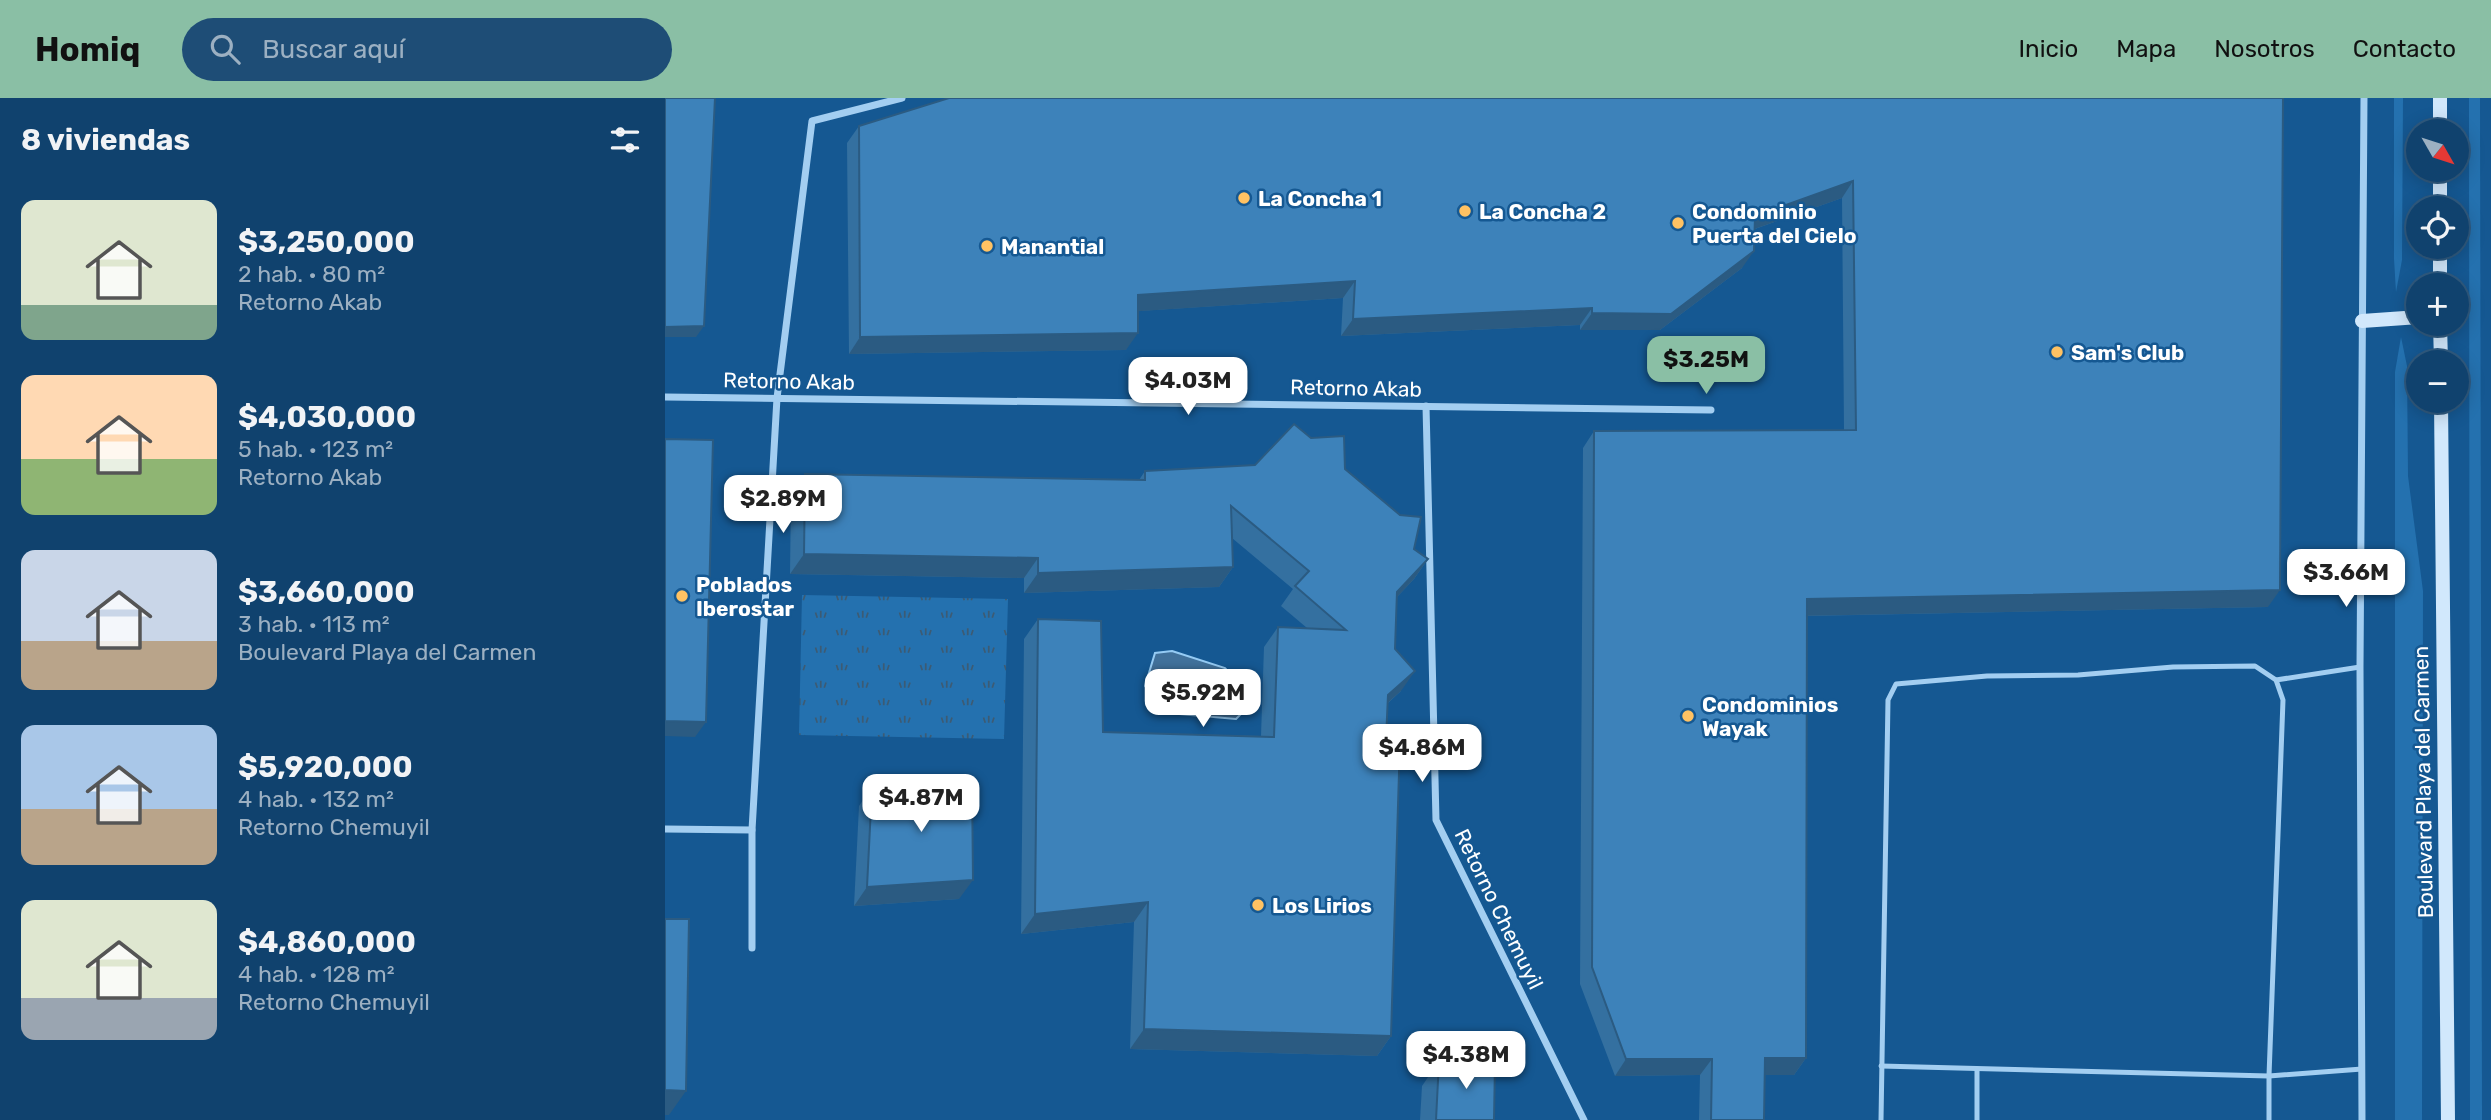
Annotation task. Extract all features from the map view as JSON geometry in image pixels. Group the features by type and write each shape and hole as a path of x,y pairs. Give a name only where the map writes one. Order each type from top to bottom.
{"main road":[{"path":"2439,98 2440,119"},
{"path":"2362,321 2406,318"},
{"name":"Boulevard Playa del Carmen","path":"2441,413 2448,1120"}],"street":[{"path":"752,948 752,830 777,398 812,121 902,98"},
{"path":"2362,1120 2360,667 2364,98"},
{"name":"Retorno Akab","path":"665,397 1711,410"},
{"name":"Retorno Chemuyil","path":"1426,406 1436,820 1584,1120"},
{"path":"665,829 752,830"}],"lane":[{"path":"1881,1120 1888,700 1896,684 1987,677 2078,675 2173,667 2255,666 2276,680 2284,699 2269,1120"},
{"path":"2276,680 2360,667"},
{"path":"1881,1066 2269,1076 2362,1069"},
{"path":"1977,1069 1977,1120"}],"green space":[{"path":"2394,98 2403,98 2402,260 2396,292 2394,259"},
{"path":"2469,98 2480,98 2482,1120 2470,1120"},
{"path":"2401,337 2406,361 2408,476 2423,591 2422,1120 2395,1120 2395,372"},
{"path":"802,595 1008,599 1004,739 799,735"}],"shaded area":[{"path":"1172,651 1225,668 1255,700 1236,719 1168,713 1145,686 1155,653"}],"building":[{"path":"665,98 715,98 704,326 665,327"},
{"path":"949,98 2283,98 2280,590 1807,599 1806,1058 1765,1058 1764,1120 1711,1120 1712,1059 1626,1059 1592,967 1594,431 1856,430 1853,181 1755,216 1754,251 1671,314 1592,313 1592,308 1353,319 1355,281 1138,295 1138,333 860,337 859,126"},
{"path":"1294,424 1311,438 1344,436 1345,469 1400,515 1421,517 1414,549 1428,559 1397,592 1395,649 1415,671 1388,695 1386,740 1400,740 1391,1036 1144,1029 1148,902 1035,914 1038,619 1101,621 1103,732 1274,737 1278,627 1346,630 1295,586 1309,571 1231,506 1233,567 1038,573 1038,558 804,554 805,474 1145,480 1145,471 1255,465"},
{"name":"Poblados Iberostar","path":"665,439 713,440 706,722 665,721"},
{"path":"972,781 973,880 867,887 872,787"},
{"path":"665,919 689,919 686,1091 665,1090"},
{"path":"1439,1061 1495,1062 1494,1120 1436,1120"}],"place":[{"name":"La Concha 1","path":"1244,198"},
{"name":"La Concha 2","path":"1465,211"},
{"name":"Condominio Puerta del Cielo","path":"1678,223"},
{"name":"Manantial","path":"987,246"},
{"name":"Sam's Club","path":"2057,352"},
{"name":"Poblados Iberostar","path":"682,596"},
{"name":"Condominios Wayak","path":"1688,716"},
{"name":"Los Lirios","path":"1258,905"}]}
